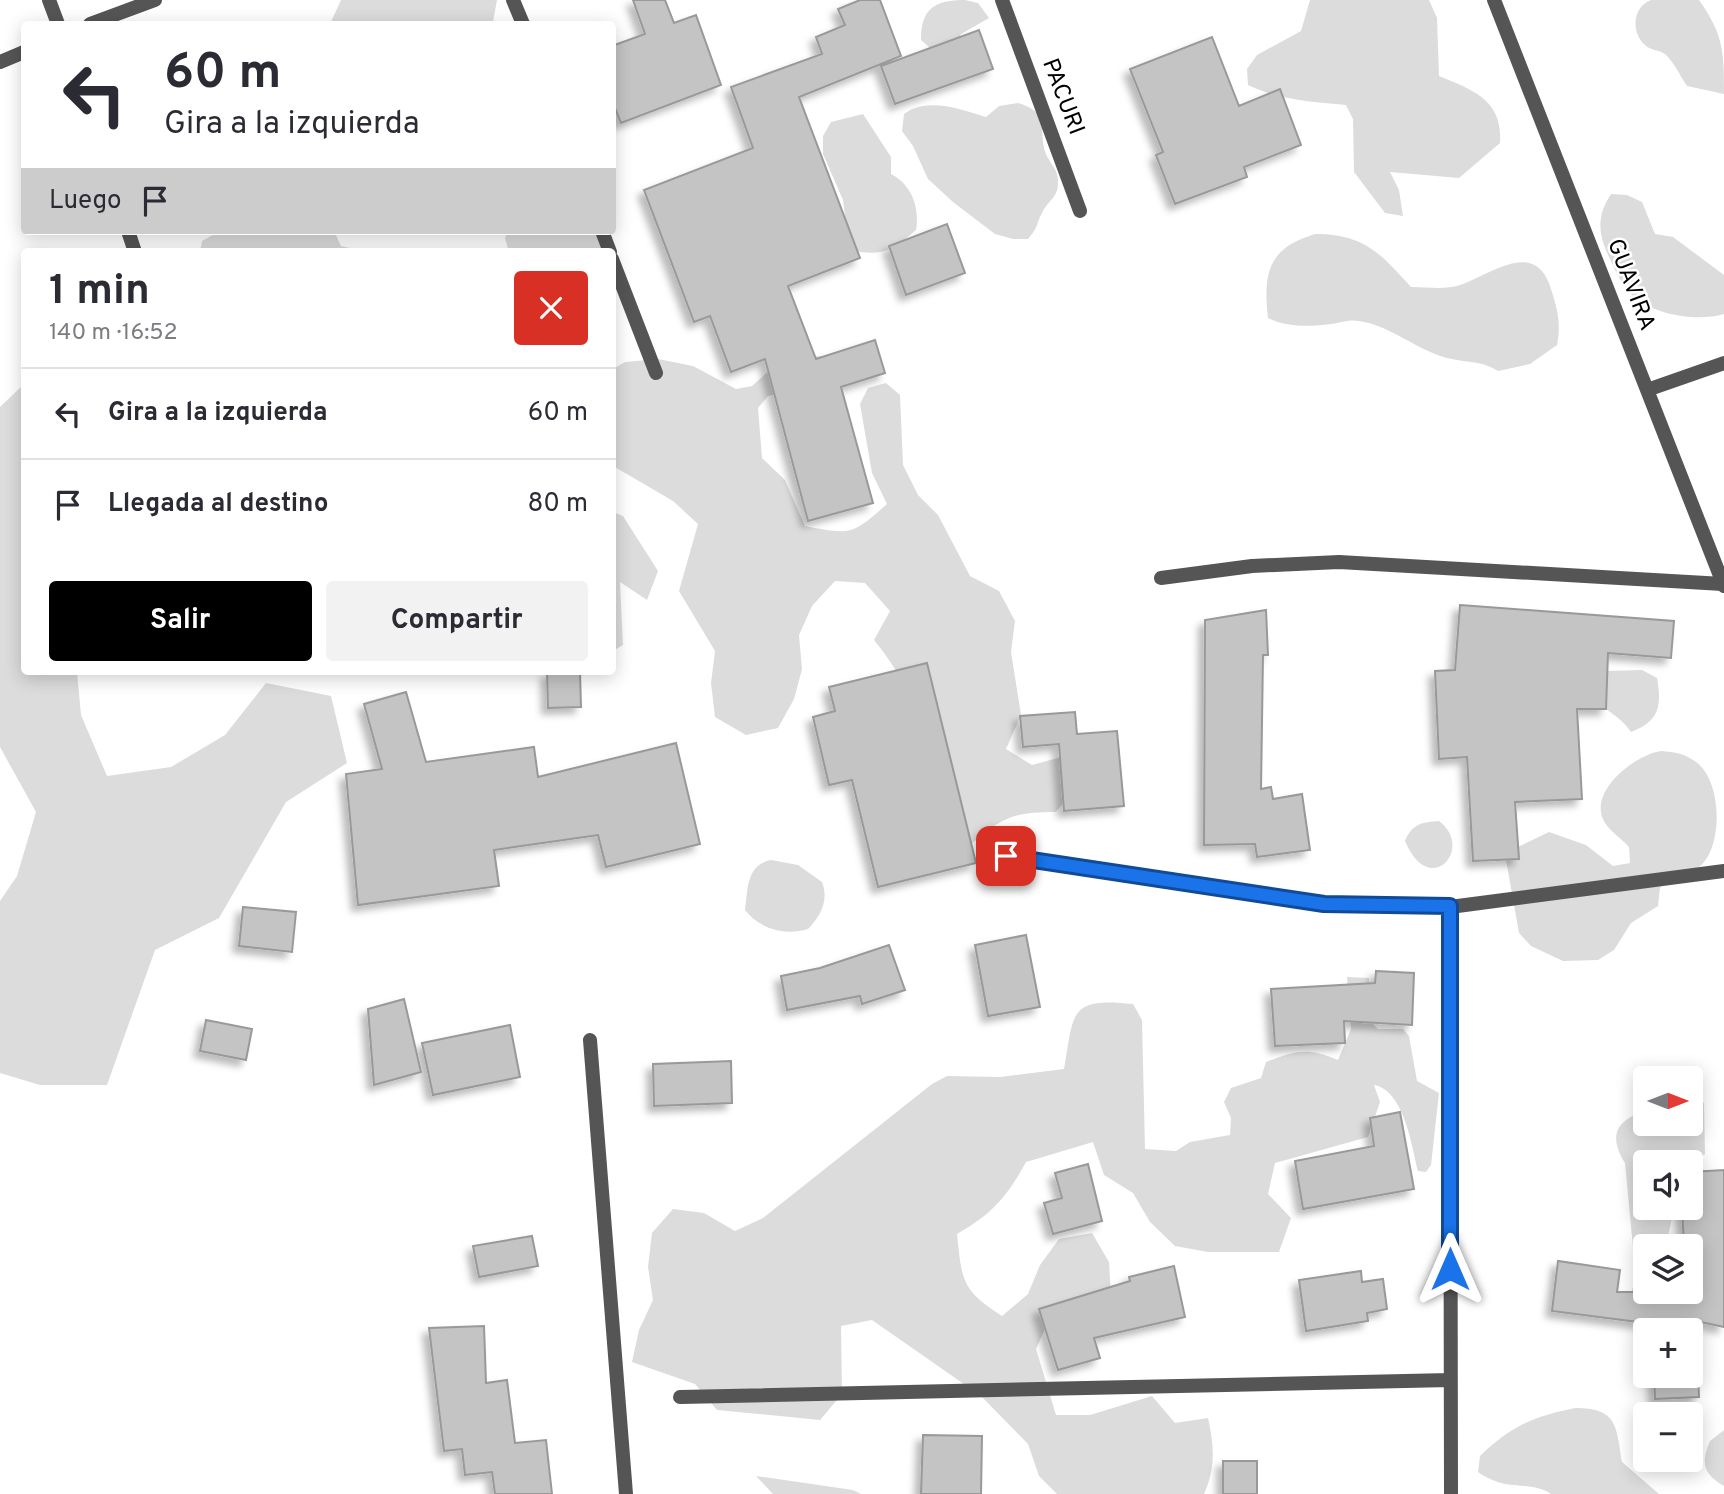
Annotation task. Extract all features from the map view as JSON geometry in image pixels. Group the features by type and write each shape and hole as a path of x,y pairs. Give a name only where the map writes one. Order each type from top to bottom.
{"street":[{"path":"49,0 57,21"},
{"path":"98,21 155,0"},
{"path":"513,0 522,21"},
{"name":"PACURI","path":"1002,0 1080,211"},
{"name":"GUAVIRA","path":"1494,0 1723,585"},
{"path":"0,62 21,53"},
{"path":"616,268 656,373"},
{"path":"1647,390 1724,363"},
{"path":"1161,578 1252,566 1339,562 1723,585"},
{"path":"1006,856 1324,904 1450,906 1724,871"},
{"path":"1450,906 1451,1494"},
{"path":"590,1040 626,1494"},
{"path":"680,1398 1450,1380"}],"shaded area":[{"path":"341,0 497,0 493,21 331,21"},
{"path":"965,0 978,3 989,18 961,34 953,49 938,55 921,40 927,13 938,4"},
{"path":"1310,0 1429,0 1437,18 1439,76 1474,92 1491,107 1500,128 1500,143 1459,178 1390,172 1399,190 1403,216 1385,213 1354,172 1353,119 1346,105 1284,97 1248,85 1247,69 1257,55 1301,31"},
{"path":"1651,0 1699,0 1718,34 1721,45 1724,94 1687,86 1665,54 1647,47 1640,40 1636,27 1637,14 1645,3"},
{"path":"1018,103 1029,107 1040,117 1046,154 1058,178 1055,195 1028,239 1013,239 995,234 953,202 928,179 913,146 902,131 904,114 923,106 944,106 986,117 999,106"},
{"path":"863,114 891,157 891,174 909,191 917,214 916,230 900,243 885,251 869,253 849,249 843,200 823,154 823,136 831,122"},
{"path":"1611,194 1627,195 1642,202 1655,234 1673,237 1724,275 1724,314 1701,317 1676,315 1651,308 1632,295 1622,283 1601,234 1603,210"},
{"path":"1315,234 1346,238 1370,248 1390,264 1411,287 1454,287 1512,263 1525,262 1536,266 1545,275 1554,299 1559,325 1557,345 1530,364 1498,371 1481,364 1440,356 1370,324 1352,320 1298,326 1268,318 1267,288 1272,264 1287,247"},
{"path":"213,235 336,235 341,246 350,248 201,248 202,241"},
{"path":"506,235 606,235 606,248 508,248"},
{"path":"797,355 829,357 833,382 768,396 758,408 762,458 785,480 805,526 833,531 850,530 866,522 887,504 872,473 860,404 868,388 886,383 900,395 903,465 918,495 938,515 970,576 999,591 1015,621 1011,652 1021,715 1006,749 1032,765 1065,756 1077,786 1056,812 1018,815 989,829 968,847 930,739 906,687 874,640 890,611 865,583 835,581 812,606 799,635 802,669 794,699 778,728 746,735 715,717 711,683 715,651 679,591 698,524 673,501 616,468 616,367 625,362 658,359 693,366 736,389 752,386 781,360"},
{"path":"21,387 21,675 77,675 81,715 107,776 171,767 225,735 266,683 331,696 347,763 286,802 219,918 155,950 107,1085 40,1085 0,1073 0,901 17,876 36,812 0,747 0,407"},
{"path":"616,513 623,516 658,571 647,600 620,582 623,645 616,649"},
{"path":"1642,670 1657,678 1658,705 1648,723 1631,732 1594,697 1605,671"},
{"path":"1661,751 1678,753 1693,760 1703,769 1710,781 1717,813 1713,845 1707,858 1699,867 1667,874 1660,888 1658,906 1631,923 1614,950 1598,960 1563,961 1531,946 1519,933 1506,860 1518,847 1549,832 1586,845 1613,866 1630,863 1629,847 1605,823 1601,811 1602,800 1607,788 1626,768 1650,754"},
{"path":"1439,821 1449,832 1451,855 1445,863 1436,868 1426,867 1415,858 1405,841 1418,825"},
{"path":"771,860 798,865 822,882 825,895 823,907 808,929 791,932 774,929 758,922 745,910 753,872"},
{"path":"1347,977 1369,978 1372,1023 1378,1029 1403,1029 1409,1036 1417,1081 1439,1093 1431,1165 1426,1172 1418,1171 1400,1108 1384,1089 1374,1085 1380,1102 1368,1137 1275,1163 1268,1194 1291,1218 1279,1252 1208,1252 1175,1246 1150,1222 1133,1193 1104,1175 1093,1142 1026,1162 998,1204 957,1234 966,1283 979,1299 1002,1316 1028,1294 1040,1265 1059,1239 1092,1233 1109,1262 1111,1296 1050,1318 1036,1349 1056,1415 1090,1415 1152,1396 1175,1423 1208,1418 1213,1456 1211,1475 1204,1494 1057,1494 1039,1476 1028,1444 981,1396 872,1320 841,1326 842,1394 820,1420 717,1410 695,1384 632,1362 639,1330 653,1300 648,1267 652,1233 673,1209 704,1213 735,1231 763,1218 932,1084 947,1076 1000,1077 1064,1069 1073,1022 1085,1007 1096,1003 1133,1004 1142,1020 1145,1149 1176,1151 1190,1142 1230,1135 1231,1118 1224,1102 1231,1088 1261,1078 1266,1062 1302,1052 1318,1053 1338,1060 1351,1029"},
{"path":"1704,1103 1705,1154 1703,1155 1703,1150 1633,1150 1633,1220 1671,1220 1669,1234 1633,1234 1633,1247 1625,1163 1616,1137 1621,1124 1633,1116 1633,1136 1703,1136"},
{"path":"1575,1408 1600,1411 1616,1429 1622,1462 1659,1494 1551,1494 1535,1487 1500,1483 1478,1472 1480,1456 1502,1437 1523,1424"},
{"path":"1724,1430 1724,1486 1708,1473 1705,1456 1710,1441"},
{"path":"756,1476 853,1490 861,1494 773,1494"}],"building":[{"path":"633,0 665,0 674,23 696,15 721,85 621,123 616,111 616,45 645,34"},
{"path":"860,0 880,0 901,56 799,97 860,258 788,286 816,359 875,340 885,373 841,387 873,503 808,521 765,359 731,372 710,316 694,322 644,190 753,148 731,87 822,54 816,37 845,25 838,9"},
{"path":"979,30 993,69 895,104 881,66"},
{"path":"1212,37 1239,106 1280,89 1301,145 1244,167 1247,177 1175,204 1156,155 1163,152 1130,69"},
{"path":"947,224 965,273 906,295 889,246"},
{"path":"1460,605 1674,621 1671,658 1608,653 1606,709 1577,709 1582,799 1515,802 1519,859 1473,861 1467,757 1439,759 1435,671 1455,670"},
{"path":"1266,610 1268,655 1263,655 1261,789 1271,787 1273,799 1302,794 1310,850 1257,857 1255,844 1204,845 1205,620"},
{"path":"927,663 976,863 878,887 852,780 829,785 813,717 835,711 829,687"},
{"path":"547,675 580,675 581,707 548,708"},
{"path":"406,692 426,762 534,747 538,777 676,743 700,844 606,867 598,835 494,850 499,886 358,905 346,774 382,769 364,704"},
{"path":"1075,712 1077,734 1117,731 1124,806 1064,811 1059,744 1023,747 1020,716"},
{"path":"243,907 296,912 292,952 239,946"},
{"path":"1026,935 1040,1007 988,1016 975,945"},
{"path":"889,945 905,990 862,1004 860,996 787,1010 781,976 820,968"},
{"path":"1376,971 1414,973 1412,1025 1344,1021 1345,1043 1275,1046 1271,989 1375,983"},
{"path":"404,999 421,1072 374,1085 368,1009"},
{"path":"206,1020 252,1029 246,1060 200,1051"},
{"path":"510,1025 520,1077 433,1095 422,1043"},
{"path":"731,1061 732,1103 654,1106 653,1064"},
{"path":"1400,1112 1414,1189 1303,1209 1295,1161 1374,1146 1370,1118"},
{"path":"1088,1164 1102,1221 1053,1234 1044,1203 1062,1198 1055,1173"},
{"path":"1724,1170 1724,1327 1703,1322 1703,1318 1633,1318 1633,1321 1552,1311 1558,1261 1620,1270 1617,1292 1633,1292 1633,1304 1703,1304 1703,1234 1683,1234 1683,1220 1703,1220 1703,1171"},
{"path":"532,1236 538,1266 479,1277 473,1246"},
{"path":"1174,1266 1185,1317 1094,1338 1100,1358 1058,1370 1039,1309 1130,1281 1129,1277"},
{"path":"1361,1271 1362,1282 1383,1279 1387,1309 1367,1313 1368,1321 1306,1331 1299,1280"},
{"path":"484,1326 486,1383 507,1380 515,1443 546,1440 552,1494 495,1494 492,1472 465,1475 462,1449 444,1451 429,1328"},
{"path":"1655,1388 1699,1388 1699,1397 1655,1399"},
{"path":"923,1435 982,1436 981,1494 921,1494"},
{"path":"1223,1461 1257,1461 1257,1494 1223,1494"}],"route":[{"path":"1006,856 1324,904 1450,906 1450,1269"}]}
